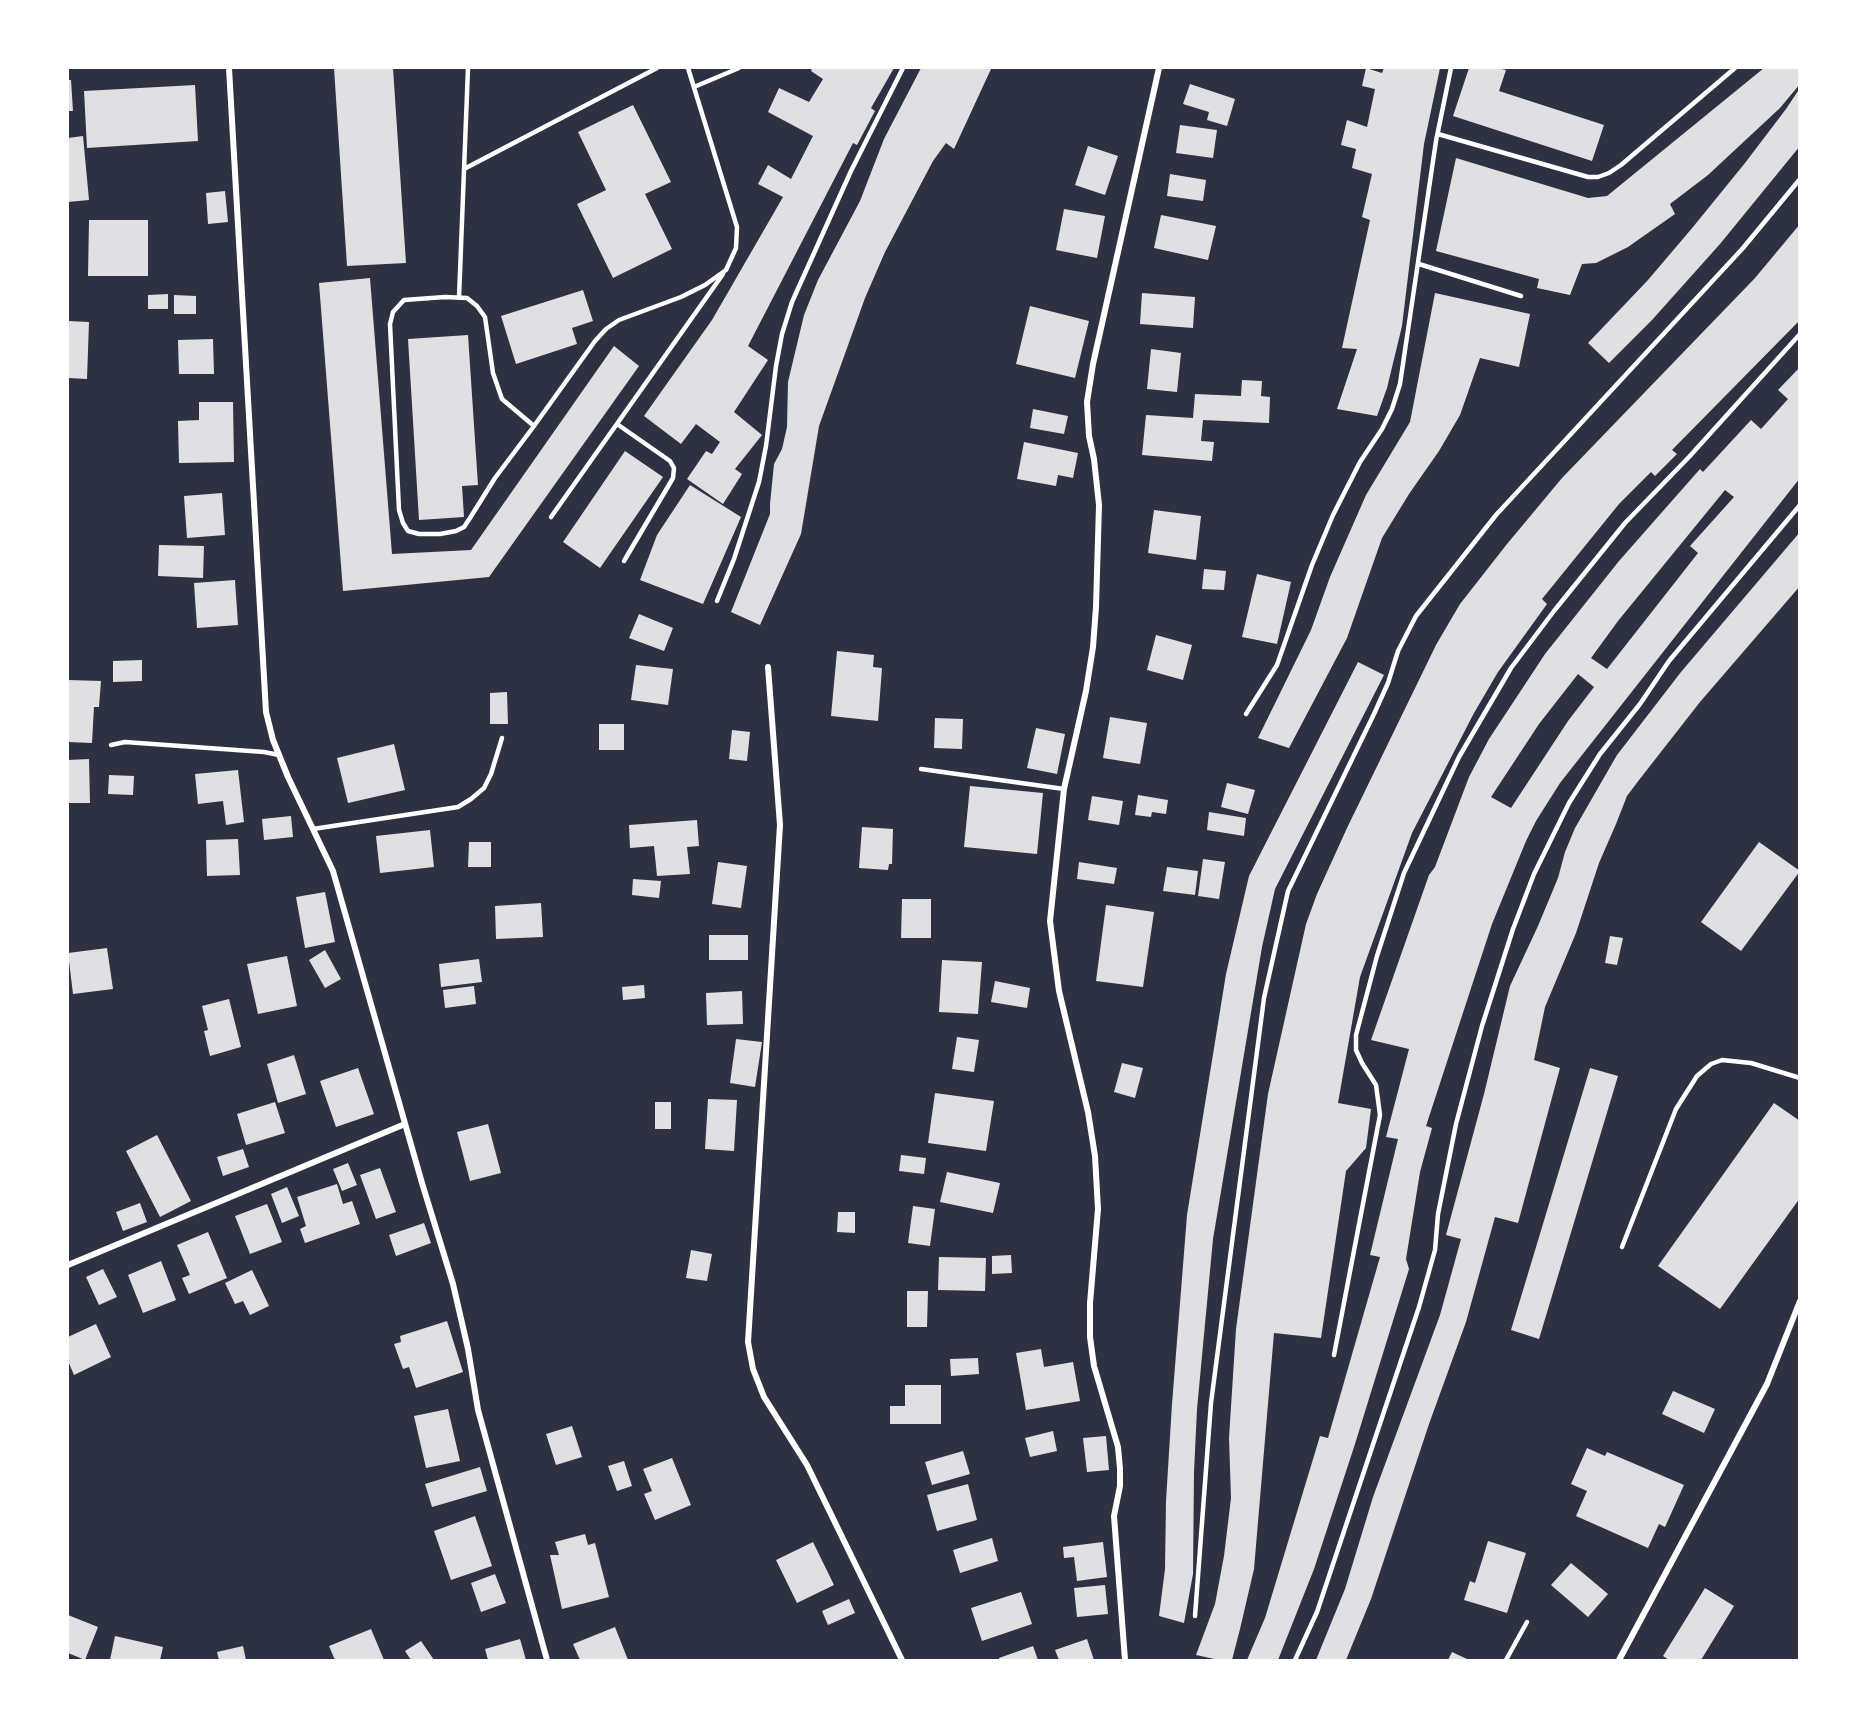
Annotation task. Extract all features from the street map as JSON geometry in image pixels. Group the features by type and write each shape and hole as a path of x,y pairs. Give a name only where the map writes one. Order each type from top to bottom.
{"street":[{"path":"228,68 266,712 279,755 333,872 453,1284 468,1349 478,1410 547,1660"},
{"path":"1125,1660 1114,1516 1120,1486 1118,1447 1094,1366 1090,1337 1090,1303 1098,1209 1095,1156 1088,1112 1059,991 1050,921 1064,789 1086,691 1096,607 1099,505 1086,402 1159,68"},
{"path":"768,667 780,825 748,1342 753,1369 764,1398 807,1465 902,1660"},
{"path":"68,1265 405,1124"},
{"path":"1619,1660 1767,1384 1800,1301"}],"lane":[{"path":"459,298 468,68"},
{"path":"464,169 657,68"},
{"path":"551,517 726,270 736,248 737,227 688,68"},
{"path":"694,87 739,68"},
{"path":"717,601 734,559 759,482 776,366 782,334 792,302 851,171 903,68"},
{"path":"1246,714 1277,665 1312,565 1333,516 1360,462 1382,429 1392,409 1400,384 1438,134 1451,68"},
{"path":"1438,134 1588,177 1598,177 1621,165 1735,68"},
{"path":"1195,1616 1211,1403 1264,998 1288,891 1374,714 1388,683 1398,651 1416,616 1496,515 1743,248 1800,179"},
{"path":"1419,264 1521,296"},
{"path":"534,426 502,399 493,373 485,317 477,306 467,298 445,297 404,300 393,312 390,324 399,510 408,531 419,534 440,534 464,527 495,478 534,426 595,341 606,329 619,320 681,297 705,285 726,270"},
{"path":"1334,1355 1380,1115 1376,1085 1356,1050 1356,1035 1377,956 1404,873 1459,757 1511,668 1625,524 1800,334"},
{"path":"617,424 670,461 674,468 673,478 624,561"},
{"path":"1295,1660 1317,1612 1419,1307 1435,1250 1438,1214 1456,1124 1482,1026 1509,940 1534,874 1569,803 1600,754 1640,704 1669,661 1800,505"},
{"path":"312,829 458,807 484,788 491,774 502,738"},
{"path":"111,745 125,742 279,755"},
{"path":"921,769 1064,789"},
{"path":"1622,1247 1677,1109 1697,1076 1711,1064 1722,1060 1751,1063 1800,1078"},
{"path":"1506,1660 1527,1622"}],"building":[{"path":"334,68 393,68 406,263 347,266"},
{"path":"812,68 894,68 871,108 875,111 857,145 853,143 748,346 768,360 734,412 762,435 735,469 742,474 723,504 687,479 706,451 712,454 720,442 696,424 681,444 644,416 712,320 783,197 758,184 768,165 791,179 813,136 768,112 779,88 809,102 823,79 811,71"},
{"path":"921,68 991,69 954,149 946,143 933,161 885,252 865,298 819,426 801,534 760,625 731,612 770,514 774,464 782,449 787,427 788,382 804,315 818,280 860,201 884,139"},
{"path":"1366,68 1382,73 1384,68 1440,68 1424,144 1402,326 1387,388 1377,416 1337,409 1357,349 1342,348 1370,220 1362,217 1372,174 1352,168 1356,149 1341,145 1347,120 1367,127 1375,89 1362,86"},
{"path":"1469,68 1506,70 1499,91 1604,125 1592,161 1453,116"},
{"path":"1764,68 1800,68 1800,84 1780,108 1708,175 1670,204 1675,214 1628,247 1596,263 1582,264 1570,295 1537,288 1539,279 1436,251 1456,158 1588,198 1607,196"},
{"path":"68,80 71,80 73,111 68,111"},
{"path":"1190,84 1235,99 1227,126 1207,120 1209,112 1183,104"},
{"path":"195,85 198,141 87,148 84,91"},
{"path":"1800,88 1800,146 1720,244 1652,320 1609,363 1588,343 1648,280 1693,227 1745,163"},
{"path":"633,105 671,182 645,194 672,249 613,278 577,204 606,190 578,132"},
{"path":"1180,125 1217,130 1213,158 1176,153"},
{"path":"83,136 89,200 68,202 68,138"},
{"path":"1088,146 1118,156 1105,195 1075,185"},
{"path":"1170,174 1206,180 1203,201 1167,196"},
{"path":"225,191 228,222 208,224 206,193"},
{"path":"1064,209 1105,216 1097,258 1056,250"},
{"path":"1161,215 1216,226 1208,260 1154,248"},
{"path":"89,220 148,220 148,276 88,276"},
{"path":"1800,224 1800,320 1672,450 1677,454 1655,476 1651,472 1619,504 1542,599 1547,604 1498,672 1474,713 1412,833 1360,977 1338,1103 1371,1109 1366,1148 1346,1171 1321,1338 1274,1333 1254,1569 1240,1629 1232,1660 1196,1655 1215,1604 1224,1556 1231,1498 1229,1438 1236,1329 1268,1094 1306,924 1317,894 1436,645 1460,604 1562,478 1755,278"},
{"path":"370,278 392,554 471,550 614,346 639,366 489,577 343,591 319,283"},
{"path":"583,290 593,321 572,328 577,344 516,364 501,316"},
{"path":"1142,293 1195,297 1193,328 1140,324"},
{"path":"1435,293 1530,314 1519,367 1480,358 1460,415 1382,538 1347,638 1289,748 1258,738 1311,630 1330,577 1366,495 1410,422"},
{"path":"168,294 168,309 148,309 148,295"},
{"path":"174,295 196,296 196,314 174,314"},
{"path":"1030,306 1089,321 1075,378 1016,364"},
{"path":"68,321 89,322 87,379 68,378"},
{"path":"468,335 478,485 462,486 464,517 419,520 408,339"},
{"path":"213,339 214,374 179,374 178,340"},
{"path":"1151,349 1181,353 1177,392 1147,389"},
{"path":"1800,367 1800,478 1560,783 1526,841 1492,924 1426,1126 1432,1128 1420,1172 1406,1259 1409,1269 1314,1569 1278,1660 1247,1660 1265,1618 1320,1436 1328,1438 1380,1257 1370,1255 1398,1139 1386,1137 1409,1049 1371,1040 1429,875 1435,867 1469,777 1489,739 1545,654 1619,561 1700,469 1703,472 1751,420 1761,429 1788,399 1778,390","holes":["1725,490 1734,497 1690,546 1698,553 1607,669 1591,658 1618,621","1578,674 1594,687 1568,721 1511,808 1491,797 1539,724"]},
{"path":"1242,380 1262,381 1261,396 1270,397 1269,423 1203,420 1201,441 1214,442 1212,461 1142,455 1146,415 1193,418 1195,394 1241,396"},
{"path":"199,402 233,402 234,462 179,463 178,421 199,420"},
{"path":"1033,409 1068,416 1064,434 1030,428"},
{"path":"1024,442 1078,453 1073,478 1058,475 1056,486 1017,479"},
{"path":"625,451 663,477 600,568 563,542"},
{"path":"690,485 741,517 703,604 640,580 657,535"},
{"path":"222,493 225,535 187,538 184,496"},
{"path":"1154,510 1201,516 1196,560 1148,553"},
{"path":"1800,532 1800,586 1700,702 1627,796 1599,863 1576,933 1545,1007 1534,1060 1560,1068 1518,1223 1495,1217 1466,1322 1429,1424 1371,1599 1346,1660 1316,1660 1345,1589 1373,1497 1440,1315 1461,1239 1446,1235 1510,986 1558,878 1575,828 1617,755 1681,672"},
{"path":"159,545 204,546 203,578 158,576"},
{"path":"1204,569 1226,571 1224,590 1202,589"},
{"path":"1257,574 1291,582 1277,644 1242,637"},
{"path":"235,580 238,625 197,628 194,583"},
{"path":"639,614 673,628 664,651 629,638"},
{"path":"1156,635 1192,645 1183,680 1147,670"},
{"path":"837,651 874,655 873,667 882,668 878,721 831,716"},
{"path":"142,660 142,681 113,682 113,661"},
{"path":"1358,662 1384,675 1275,889 1262,947 1213,1239 1197,1409 1193,1574 1184,1623 1159,1616 1165,1569 1166,1501 1172,1404 1187,1215 1226,974 1249,876"},
{"path":"636,665 673,669 668,705 631,700"},
{"path":"68,680 101,681 99,707 94,707 92,743 68,742"},
{"path":"507,692 508,724 490,724 490,693"},
{"path":"1110,717 1147,723 1140,764 1103,758"},
{"path":"935,718 963,719 962,749 934,748"},
{"path":"599,724 624,724 624,750 599,750"},
{"path":"1036,728 1065,734 1057,774 1027,768"},
{"path":"732,730 750,732 747,761 729,759"},
{"path":"394,744 405,790 348,803 337,758"},
{"path":"89,759 90,803 68,803 68,760"},
{"path":"238,770 244,822 226,825 223,801 198,804 195,774"},
{"path":"109,775 134,776 133,795 108,794"},
{"path":"1227,783 1255,790 1248,814 1221,807"},
{"path":"970,786 1043,793 1037,854 964,847"},
{"path":"1138,795 1168,800 1166,814 1152,812 1151,817 1135,815"},
{"path":"1092,796 1123,801 1119,825 1088,820"},
{"path":"1209,812 1246,818 1244,836 1207,830"},
{"path":"291,816 293,837 264,840 262,819"},
{"path":"697,820 699,846 687,847 690,874 657,876 654,846 630,848 629,825"},
{"path":"862,827 893,829 892,864 889,864 888,870 859,868"},
{"path":"430,830 434,867 380,873 376,836"},
{"path":"238,839 240,875 207,876 206,840"},
{"path":"469,842 491,842 491,867 468,867"},
{"path":"1759,842 1800,871 1741,951 1701,922"},
{"path":"1203,859 1225,862 1219,899 1198,896"},
{"path":"718,862 747,866 741,908 712,904"},
{"path":"1079,862 1117,868 1114,884 1077,879"},
{"path":"1167,867 1198,871 1195,895 1163,891"},
{"path":"633,879 661,881 659,898 632,895"},
{"path":"325,892 335,942 305,948 296,897"},
{"path":"902,899 931,899 931,938 901,938"},
{"path":"541,903 543,937 496,939 495,906"},
{"path":"1106,905 1154,912 1143,987 1096,981"},
{"path":"709,935 748,935 748,960 709,960"},
{"path":"1610,936 1623,938 1617,965 1605,963"},
{"path":"107,948 113,989 73,994 68,953"},
{"path":"325,950 341,979 325,988 309,960"},
{"path":"287,956 297,1006 258,1014 247,964"},
{"path":"479,959 482,982 441,987 439,964"},
{"path":"942,960 982,962 978,1014 939,1012"},
{"path":"995,981 1030,988 1027,1008 991,1002"},
{"path":"644,985 645,998 623,1000 622,987"},
{"path":"474,986 476,1004 445,1008 443,990"},
{"path":"742,991 743,1024 707,1025 706,993"},
{"path":"229,999 241,1047 210,1056 204,1031 208,1030 202,1006"},
{"path":"957,1037 979,1040 974,1072 952,1069"},
{"path":"736,1039 762,1042 755,1087 730,1083"},
{"path":"294,1055 306,1094 278,1103 267,1064"},
{"path":"1122,1063 1143,1068 1135,1098 1114,1092"},
{"path":"358,1068 374,1114 336,1127 320,1081"},
{"path":"1590,1068 1618,1076 1539,1339 1511,1330"},
{"path":"935,1093 994,1101 986,1151 928,1143"},
{"path":"708,1099 737,1100 734,1151 705,1149"},
{"path":"275,1102 285,1133 246,1145 237,1114"},
{"path":"655,1102 671,1102 671,1129 655,1129"},
{"path":"1774,1103 1800,1121 1800,1198 1720,1309 1658,1266"},
{"path":"488,1124 501,1173 470,1181 457,1132"},
{"path":"157,1135 191,1201 160,1217 126,1151"},
{"path":"243,1149 249,1167 223,1176 217,1157"},
{"path":"901,1155 926,1158 924,1174 899,1171"},
{"path":"348,1163 357,1185 342,1191 333,1169"},
{"path":"380,1168 396,1212 376,1219 360,1175"},
{"path":"947,1172 1000,1183 993,1213 940,1202"},
{"path":"337,1184 343,1204 352,1201 360,1224 305,1243 300,1229 306,1226 297,1197"},
{"path":"287,1187 299,1216 282,1223 271,1194"},
{"path":"140,1203 147,1222 123,1231 116,1212"},
{"path":"267,1204 282,1242 250,1254 235,1216"},
{"path":"913,1206 935,1209 930,1246 908,1243"},
{"path":"838,1212 855,1212 855,1233 837,1232"},
{"path":"424,1223 431,1243 396,1256 389,1235"},
{"path":"208,1232 227,1278 189,1294 182,1278 190,1275 177,1245"},
{"path":"691,1250 712,1254 707,1281 686,1278"},
{"path":"1011,1255 1012,1273 992,1274 992,1256"},
{"path":"939,1257 986,1258 985,1291 938,1290"},
{"path":"161,1261 176,1300 143,1313 128,1275"},
{"path":"103,1269 117,1297 99,1305 86,1277"},
{"path":"252,1270 269,1306 250,1315 243,1301 235,1304 225,1283"},
{"path":"907,1291 928,1291 927,1327 907,1327"},
{"path":"447,1321 463,1372 416,1388 409,1367 403,1369 394,1344 401,1342 400,1336"},
{"path":"96,1324 111,1357 74,1375 68,1361 68,1337"},
{"path":"1041,1349 1044,1367 1073,1362 1080,1401 1026,1410 1016,1353"},
{"path":"978,1358 979,1374 951,1376 950,1359"},
{"path":"905,1385 941,1385 941,1424 890,1424 890,1406 905,1406"},
{"path":"1673,1391 1715,1409 1704,1433 1662,1414"},
{"path":"448,1409 460,1461 426,1468 414,1416"},
{"path":"572,1426 582,1457 556,1465 546,1434"},
{"path":"1053,1431 1057,1451 1030,1457 1025,1438"},
{"path":"1106,1436 1109,1470 1087,1472 1083,1438"},
{"path":"1587,1448 1605,1456 1607,1452 1684,1485 1665,1527 1659,1524 1648,1548 1576,1516 1587,1491 1571,1484"},
{"path":"963,1451 970,1474 932,1485 925,1462"},
{"path":"672,1458 691,1505 655,1520 644,1494 652,1491 643,1469"},
{"path":"624,1461 632,1486 617,1491 608,1466"},
{"path":"480,1467 487,1491 432,1507 425,1484"},
{"path":"968,1484 977,1520 937,1531 927,1495"},
{"path":"475,1516 492,1566 451,1580 434,1531"},
{"path":"585,1534 588,1545 595,1543 609,1597 562,1609 550,1555 559,1555 555,1542"},
{"path":"992,1538 998,1561 960,1573 953,1550"},
{"path":"1488,1541 1526,1553 1507,1613 1464,1600 1470,1581 1475,1583"},
{"path":"813,1542 834,1585 797,1603 776,1560"},
{"path":"1103,1542 1107,1577 1077,1581 1074,1557 1064,1558 1063,1547"},
{"path":"1571,1563 1608,1594 1588,1617 1551,1585"},
{"path":"495,1574 506,1603 481,1612 471,1583"},
{"path":"1105,1585 1108,1614 1077,1617 1074,1588"},
{"path":"1705,1588 1734,1606 1701,1660 1669,1660 1663,1656"},
{"path":"1021,1592 1032,1624 982,1641 971,1608"},
{"path":"849,1599 855,1613 828,1625 822,1611"},
{"path":"68,1615 98,1627 85,1660 68,1653"},
{"path":"615,1627 628,1660 580,1660 573,1644"},
{"path":"371,1629 384,1660 335,1660 329,1646"},
{"path":"115,1636 163,1647 160,1660 110,1660"},
{"path":"520,1639 526,1660 488,1660 485,1649"},
{"path":"1087,1639 1094,1660 1059,1660 1055,1650"},
{"path":"421,1641 434,1660 411,1660 405,1651"},
{"path":"243,1646 246,1660 219,1660 217,1652"},
{"path":"1033,1646 1038,1660 999,1660 999,1658"},
{"path":"1452,1652 1469,1660 1448,1660"}]}
